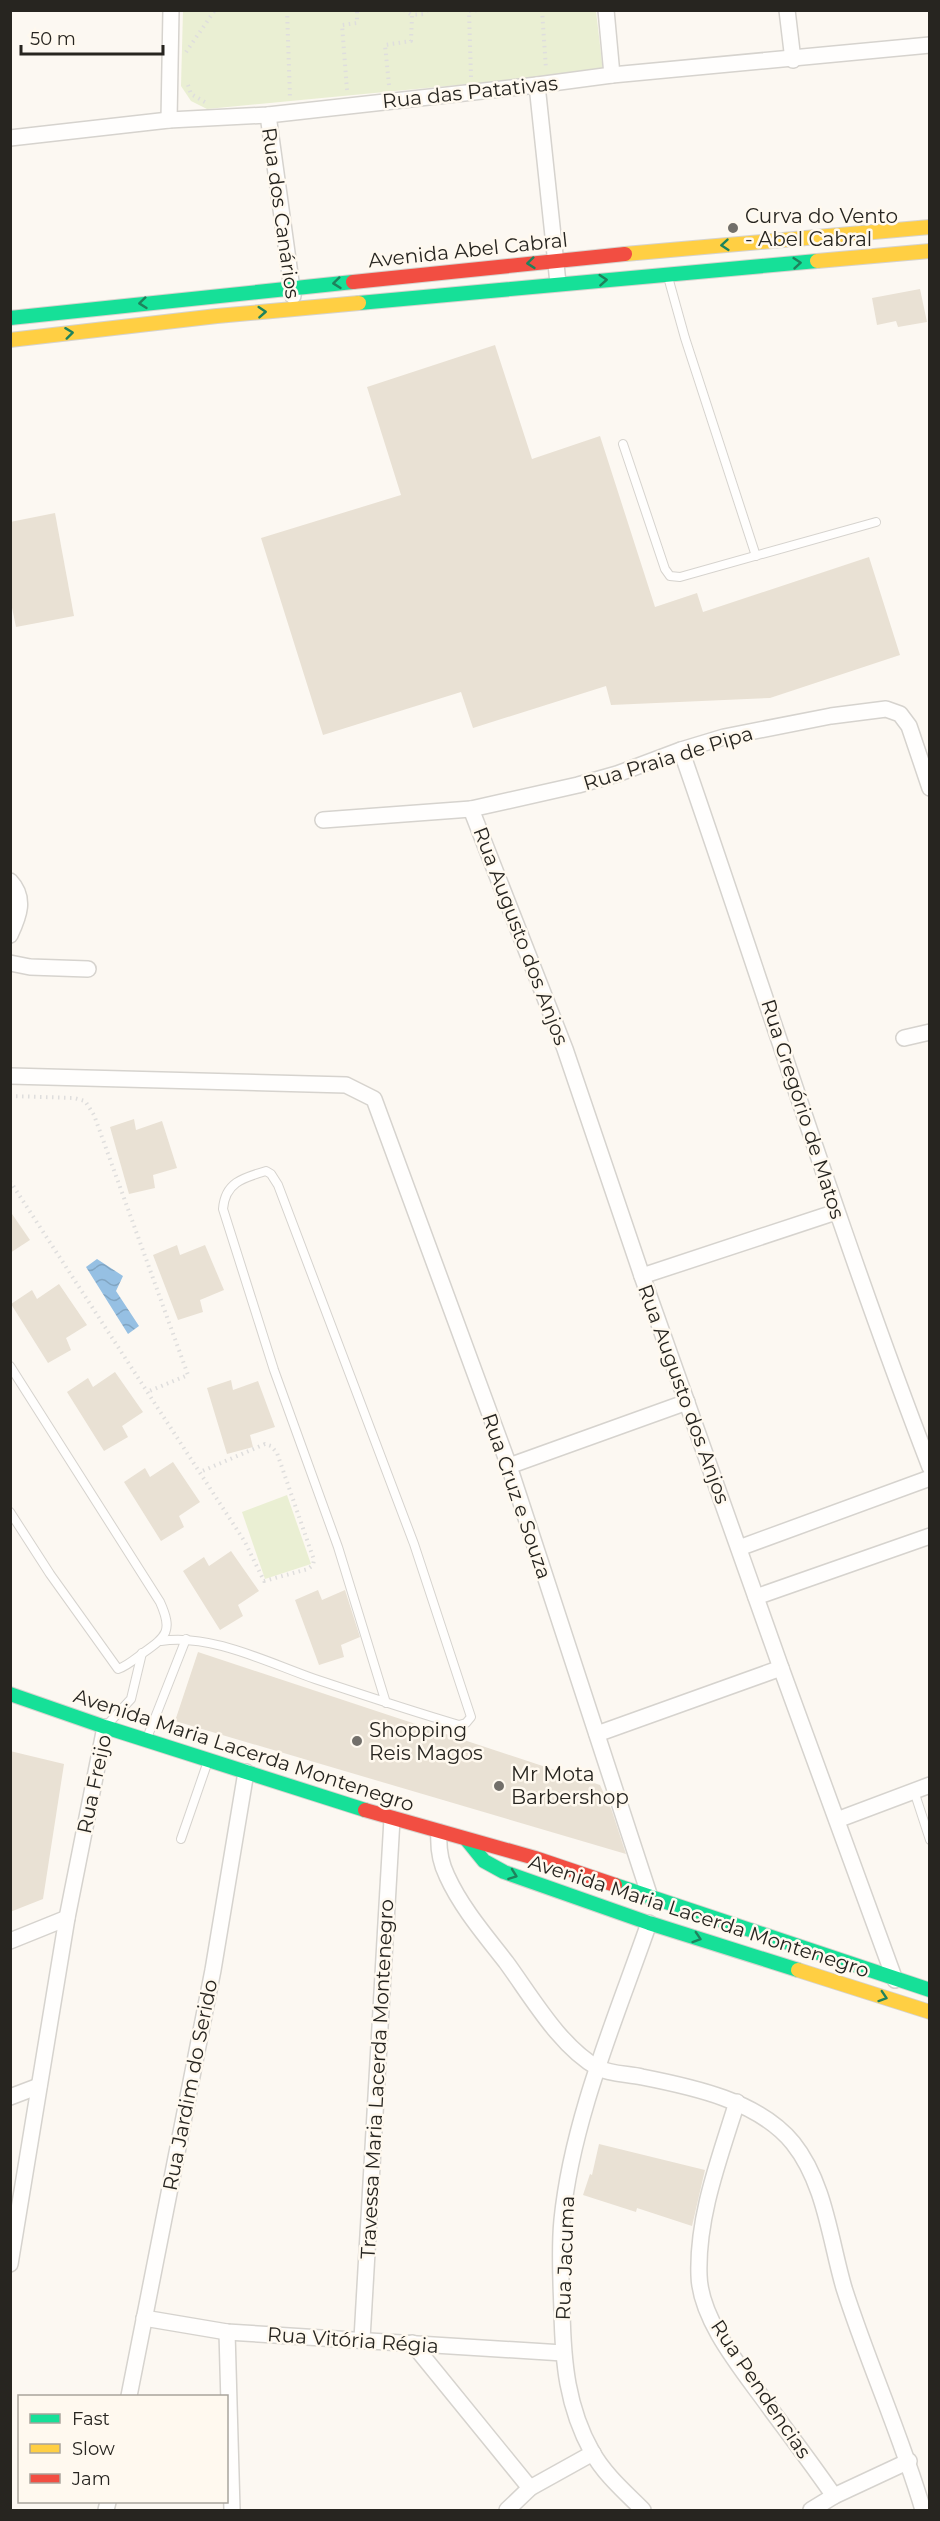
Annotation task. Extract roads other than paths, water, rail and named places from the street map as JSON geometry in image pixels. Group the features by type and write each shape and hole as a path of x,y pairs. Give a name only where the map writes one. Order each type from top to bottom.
{"main road":[{"name":"Avenida Abel Cabral","path":"10,318 556,260 930,227"},
{"path":"10,340 217,316 930,251"},
{"path":"436,272 440,296"},
{"name":"Avenida Maria Lacerda Montenegro","path":"10,1694 105,1727 392,1819 467,1840 491,1844 930,1990"},
{"name":"Avenida Maria Lacerda Montenegro","path":"467,1840 484,1861 504,1872 649,1923 930,2012"}],"street":[{"path":"169,120 171,10"},
{"path":"606,10 612,75"},
{"path":"787,10 793,60"},
{"name":"Rua das Patativas","path":"10,138 169,120 268,115 536,78 612,75 793,60 930,45"},
{"path":"536,78 558,284"},
{"name":"Rua dos Canários","path":"268,115 295,310"},
{"name":"Rua Praia de Pipa","path":"322,820 471,809 617,774 724,737 886,709 900,714 909,726 930,788"},
{"name":"Rua Gregório de Matos","path":"681,750 836,1212 885,1351 930,1467"},
{"name":"Rua Augusto dos Anjos","path":"471,809 565,1049 642,1276 895,1980"},
{"path":"10,881 17,888 21,903 19,918 10,935"},
{"path":"10,963 30,967 88,969"},
{"path":"904,1038 930,1032"},
{"name":"Rua Cruz e Souza","path":"10,1076 346,1085 374,1099 509,1466 650,1897"},
{"path":"642,1276 836,1212"},
{"path":"509,1466 687,1402"},
{"path":"740,1548 930,1478"},
{"path":"756,1597 930,1536"},
{"path":"597,1734 781,1668"},
{"name":"Rua Freijo","path":"10,2264 67,1918 105,1727"},
{"name":"Rua Jardim do Serido","path":"129,2395 213,1970 246,1772"},
{"path":"837,1820 930,1785"},
{"name":"Travessa Maria Lacerda Montenegro","path":"362,2339 392,1819"},
{"path":"439,1832 438,1845 446,1874 464,1906 549,2021 573,2049 599,2069 644,2077 737,2102 782,2130 794,2145 816,2186 844,2287 876,2382 909,2461 923,2511"},
{"path":"10,1941 67,1918"},
{"name":"Rua Jacuma","path":"643,2511 612,2479 593,2452 571,2404 563,2353 560,2261 562,2220 575,2144 649,1923"},
{"path":"10,2097 39,2086"},
{"name":"Rua Pendencias","path":"737,2102 710,2193 701,2239 699,2277 707,2309 722,2339 834,2496"},
{"name":"Rua Vitória Régia","path":"144,2318 227,2332 563,2353"},
{"path":"227,2332 232,2511"},
{"path":"412,2343 530,2488"},
{"path":"507,2511 530,2488 593,2452"},
{"path":"811,2511 834,2496 909,2461"}],"lane":[{"path":"668,275 685,338 756,556"},
{"path":"623,444 665,569 670,576 680,577 876,522"},
{"path":"10,1512 118,1669 161,1641 186,1639 213,1643 386,1703 459,1725 466,1723 471,1717 414,1544 278,1185 271,1174 266,1171 249,1176 235,1184 224,1195 223,1209 274,1370 338,1546 386,1703"},
{"path":"10,1366 160,1602 168,1619 167,1629 161,1641"},
{"path":"147,1740 186,1639"},
{"name":"Rua Freijo","path":"105,1727 131,1700 142,1653"},
{"path":"181,1839 208,1760"},
{"path":"914,1791 930,1840"}],"water":[{"path":"97,1259 123,1276 116,1291 139,1326 128,1334 86,1267"}],"place":[{"name":"Curva do Vento - Abel Cabral","path":"733,228"},
{"name":"Shopping Reis Magos","path":"357,1741"},
{"name":"Mr Mota Barbershop","path":"499,1786"}]}
